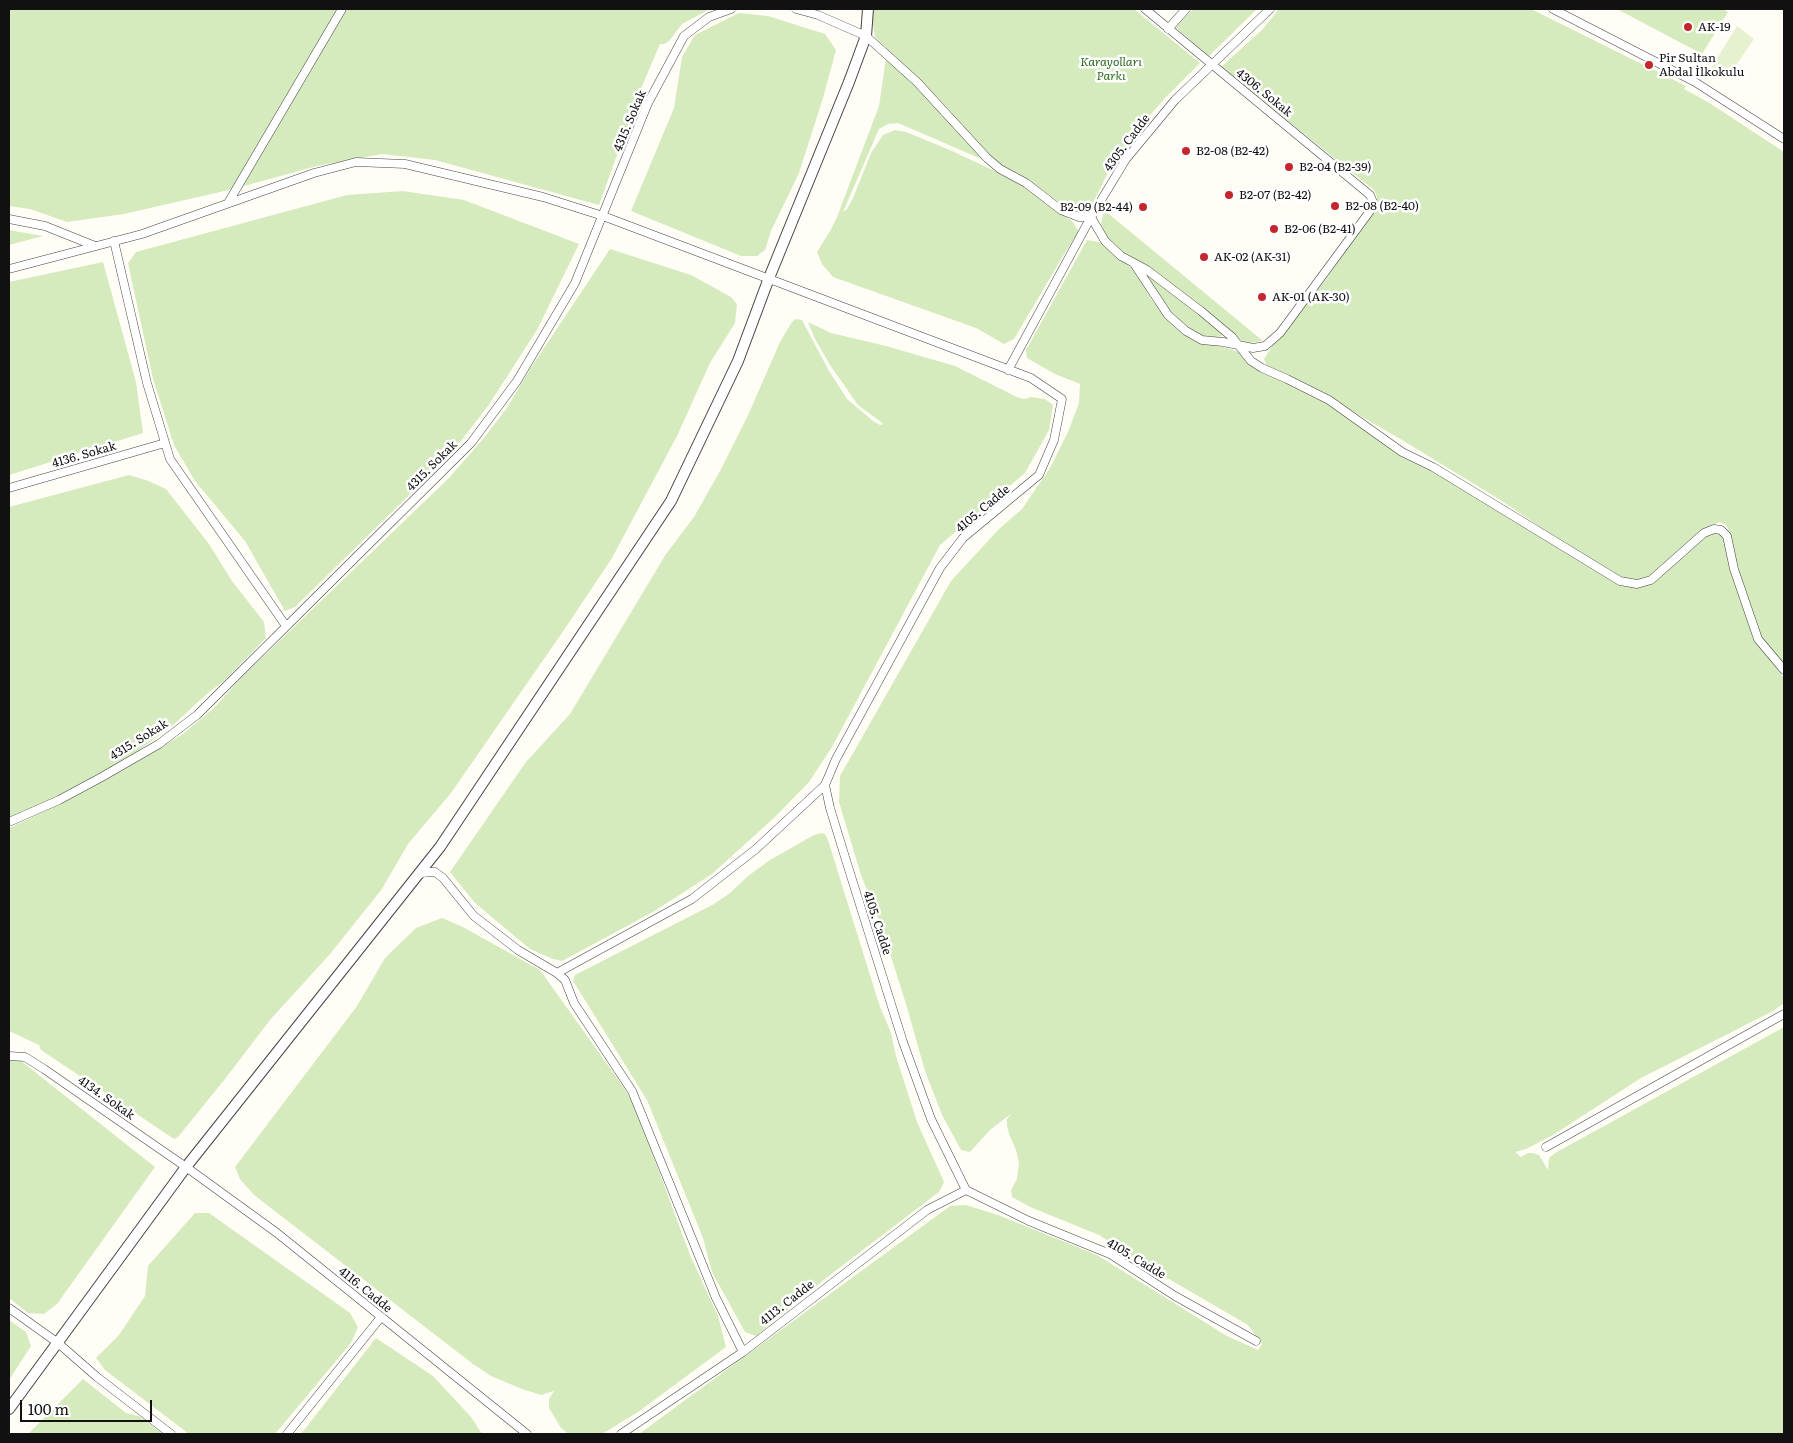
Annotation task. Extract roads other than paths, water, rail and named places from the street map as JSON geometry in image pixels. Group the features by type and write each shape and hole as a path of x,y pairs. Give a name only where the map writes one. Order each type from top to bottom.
{"street":[{"path":"228,203 342,9"},
{"name":"4315. Sokak","path":"9,822 59,800 158,744 197,715 471,443 517,381 575,283 648,103 684,36 709,17 730,9"},
{"path":"796,9 818,15 866,36 917,82 987,158 1000,169 1026,183 1061,210 1079,217 1091,216 1105,241 1121,256 1147,270 1201,311 1232,337 1251,361 1329,400 1402,452 1433,467 1620,581 1637,584 1650,580 1704,533 1714,529 1721,530 1727,536 1734,569 1758,638 1784,670"},
{"path":"9,1409 186,1168 440,847 671,501 738,361 769,278 850,82 866,36 868,9"},
{"name":"4306. Sokak","path":"1145,9 1370,195 1373,202 1370,212 1280,333 1265,346 1253,348 1240,346"},
{"path":"1168,29 1186,9"},
{"name":"4305. Cadde","path":"1008,370 1091,216 1126,159 1175,100 1270,9"},
{"path":"1553,9 1695,82 1784,139"},
{"path":"9,269 142,234 314,173 356,162 405,164 543,197 603,216 1008,370"},
{"path":"9,219 44,226 95,246"},
{"path":"114,241 147,382 170,459 286,626"},
{"path":"1134,264 1168,315 1186,331 1202,340 1240,346"},
{"name":"4105. Cadde","path":"1008,370 1031,378 1062,399 1054,440 1039,475 963,538 940,568 836,759 825,785 830,808 903,1042 931,1119 966,1190 1029,1221 1110,1254 1175,1296 1256,1341"},
{"name":"4136. Sokak","path":"9,488 165,443"},
{"path":"557,973 692,899 756,849 825,785"},
{"path":"417,874 434,872 443,878 474,916 518,950 557,973 565,980 574,1003 632,1091 716,1298 743,1352"},
{"path":"1546,1147 1784,1014"},
{"name":"4134. Sokak","path":"9,1056 26,1057 186,1168"},
{"name":"4116. Cadde","path":"186,1168 277,1233 527,1434"},
{"name":"4113. Cadde","path":"621,1434 743,1352 927,1210 966,1190"},
{"path":"9,1308 58,1343 97,1377 171,1434"},
{"path":"286,1434 381,1317"}],"place":[{"name":"AK-19","path":"1688,27"},
{"name":"Pir Sultan Abdal İlkokulu","path":"1649,65"},
{"name":"B2-08 (B2-42)","path":"1186,151"},
{"name":"B2-04 (B2-39)","path":"1289,167"},
{"name":"B2-07 (B2-42)","path":"1229,195"},
{"name":"B2-08 (B2-40)","path":"1335,206"},
{"name":"B2-09 (B2-44)","path":"1143,207"},
{"name":"B2-06 (B2-41)","path":"1274,229"},
{"name":"AK-02 (AK-31)","path":"1204,257"},
{"name":"AK-01 (AK-30)","path":"1262,297"}],"park label":[{"name":"Karayolları Parkı","path":"1111,69"}]}
